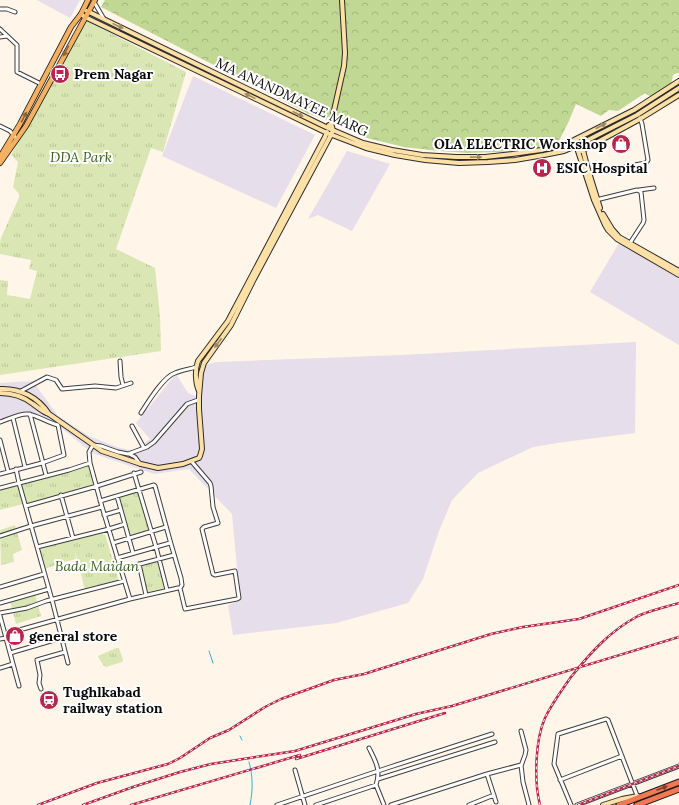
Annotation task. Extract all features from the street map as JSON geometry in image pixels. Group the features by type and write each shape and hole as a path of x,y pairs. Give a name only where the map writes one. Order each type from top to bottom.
{"highway":[{"path":"619,805 679,782"},
{"path":"637,805 679,789"}],"main road":[{"path":"0,163 15,137 71,27 81,14 88,0"},
{"path":"0,158 15,137 26,126 94,1"}],"street":[{"path":"0,393 20,396 28,400 102,451 140,464 158,468 192,462 200,456 202,449 198,400 202,368 231,325 331,128 344,66 345,53 342,0"},
{"path":"94,1 104,19"},
{"path":"0,9 7,9 15,12"},
{"name":"MA ANANDMAYEE MARG","path":"83,9 363,143 422,155 485,157 561,146 634,110 679,81"},
{"name":"MA ANANDMAYEE MARG","path":"81,14 329,134 366,148 395,156 425,160 459,163 488,162 543,156 564,151 637,115 679,88"},
{"path":"0,29 17,45 17,72 41,84"},
{"path":"0,37 7,36"},
{"path":"580,151 640,119 679,95"},
{"path":"587,174 646,163 648,160 642,124 637,115"},
{"path":"0,126 15,137"},
{"path":"199,391 196,367 198,360 228,321 329,134"},
{"path":"580,137 580,151"},
{"path":"574,140 580,151 595,200 605,225 612,235 679,275"},
{"path":"595,200 654,188"},
{"path":"630,243 644,220 641,192 639,190"},
{"path":"595,200 612,229 619,237 679,271"},
{"path":"120,360 122,385"},
{"path":"141,413 170,376 196,367"},
{"path":"21,392 48,377 56,380 62,389 93,386 116,388 131,382"},
{"path":"0,389 21,392 37,401 49,414"},
{"path":"128,454 148,447 187,404 198,400"},
{"path":"0,422 25,414 30,414 58,425 64,455 42,463 0,474"},
{"path":"30,414 46,475"},
{"path":"13,418 25,467"},
{"path":"132,426 144,448"},
{"path":"0,440 8,471"},
{"path":"93,445 128,454 135,457 140,464"},
{"path":"93,445 89,454 90,463 108,529 130,598"},
{"path":"100,501 154,485 182,583 180,588 184,607 186,609 237,599 239,598 235,571 215,575 213,574 202,529 204,526 218,523 212,502 210,483 192,462"},
{"path":"0,488 90,463"},
{"path":"16,469 68,663"},
{"path":"26,506 141,472"},
{"path":"134,473 167,590"},
{"path":"62,495 73,538"},
{"path":"117,496 133,553"},
{"path":"0,536 102,507"},
{"path":"104,515 121,510"},
{"path":"37,547 125,524"},
{"path":"113,543 166,527"},
{"path":"117,558 170,543"},
{"path":"121,569 174,555"},
{"path":"138,564 146,595"},
{"path":"0,587 44,574"},
{"path":"0,613 27,608 43,602 124,581"},
{"path":"0,639 57,619 130,598 180,588"},
{"path":"0,603 49,589"},
{"path":"0,616 19,686"},
{"path":"10,653 61,638"},
{"path":"41,689 37,660 65,652"},
{"path":"0,668 13,664"},
{"path":"571,805 553,761 559,732 608,719 638,797 622,799 604,805"},
{"path":"521,731 526,750 521,766 522,782 529,805"},
{"path":"277,805 379,770 492,734"},
{"path":"378,779 495,742"},
{"path":"369,748 379,770 376,786 384,805"},
{"path":"560,780 622,756"},
{"path":"391,805 487,774 520,765 521,766"},
{"path":"577,805 679,766"},
{"path":"295,770 304,796 305,805"},
{"path":"487,774 496,802"},
{"path":"316,805 376,786"},
{"path":"469,805 494,795"}],"shaded area":[{"path":"37,0 80,0 70,18"},
{"path":"193,76 315,135 276,208 162,156"},
{"path":"347,151 390,164 352,231 318,215 308,219"},
{"path":"619,243 679,277 679,345 590,292"},
{"path":"636,342 635,433 533,447 478,473 452,500 439,531 423,579 408,603 336,623 233,635 228,605 240,601 232,514 189,469 154,474 92,453 53,421 27,416 0,422 0,383 33,381 58,416 89,436 117,447 134,451 150,439 136,423 176,374 188,393 200,398 198,382 201,366 217,362 402,355"}],"green space":[{"path":"105,0 679,0 679,73 673,75 671,84 651,97 645,93 618,111 609,110 601,116 576,104 558,143 520,151 468,153 404,147 367,138 338,123 309,114 101,7"},
{"name":"DDA Park","path":"87,21 186,72 163,152 151,148 116,249 155,268 160,316 161,351 0,375 0,280 8,281 7,295 30,299 37,271 29,269 31,260 0,254 1,238 20,195 13,187 18,162 11,155"},
{"path":"90,464 96,484 27,505 20,483"},
{"path":"18,485 23,504 0,510 0,490"},
{"path":"138,491 150,533 128,539 117,497"},
{"path":"15,525 22,550 13,554 14,562 1,565 0,530"},
{"name":"Bada Maidan","path":"103,532 103,535 105,534 119,581 85,590 75,551 76,559 45,569 39,548"},
{"path":"157,560 164,588 146,593 138,566"},
{"path":"35,594 41,616 16,624 10,601"},
{"path":"119,648 123,660 122,662 106,667 104,666 98,656"}],"waterway":[{"path":"209,651 213,663"},
{"path":"240,736 242,740"},
{"path":"249,762 252,783 250,805"}],"railway":[{"path":"38,805 97,783 168,764 180,758 210,738 229,730 265,707 281,699 334,680 364,674 491,634 523,627 579,619 679,585"},
{"path":"540,805 536,773 539,738 545,718 571,677 586,659 619,628 638,616 679,603"},
{"path":"83,805 133,787 211,764 295,751 416,714 452,706 679,637"},
{"path":"296,759 445,713"},
{"path":"131,805 300,755"},
{"path":"578,805 679,766"}],"place":[{"name":"Prem Nagar","path":"60,74"},
{"name":"OLA ELECTRIC Workshop","path":"621,144"},
{"name":"ESIC Hospital","path":"542,168"},
{"name":"general store","path":"15,636"},
{"name":"Tughlkabad railway station","path":"49,700"}]}
